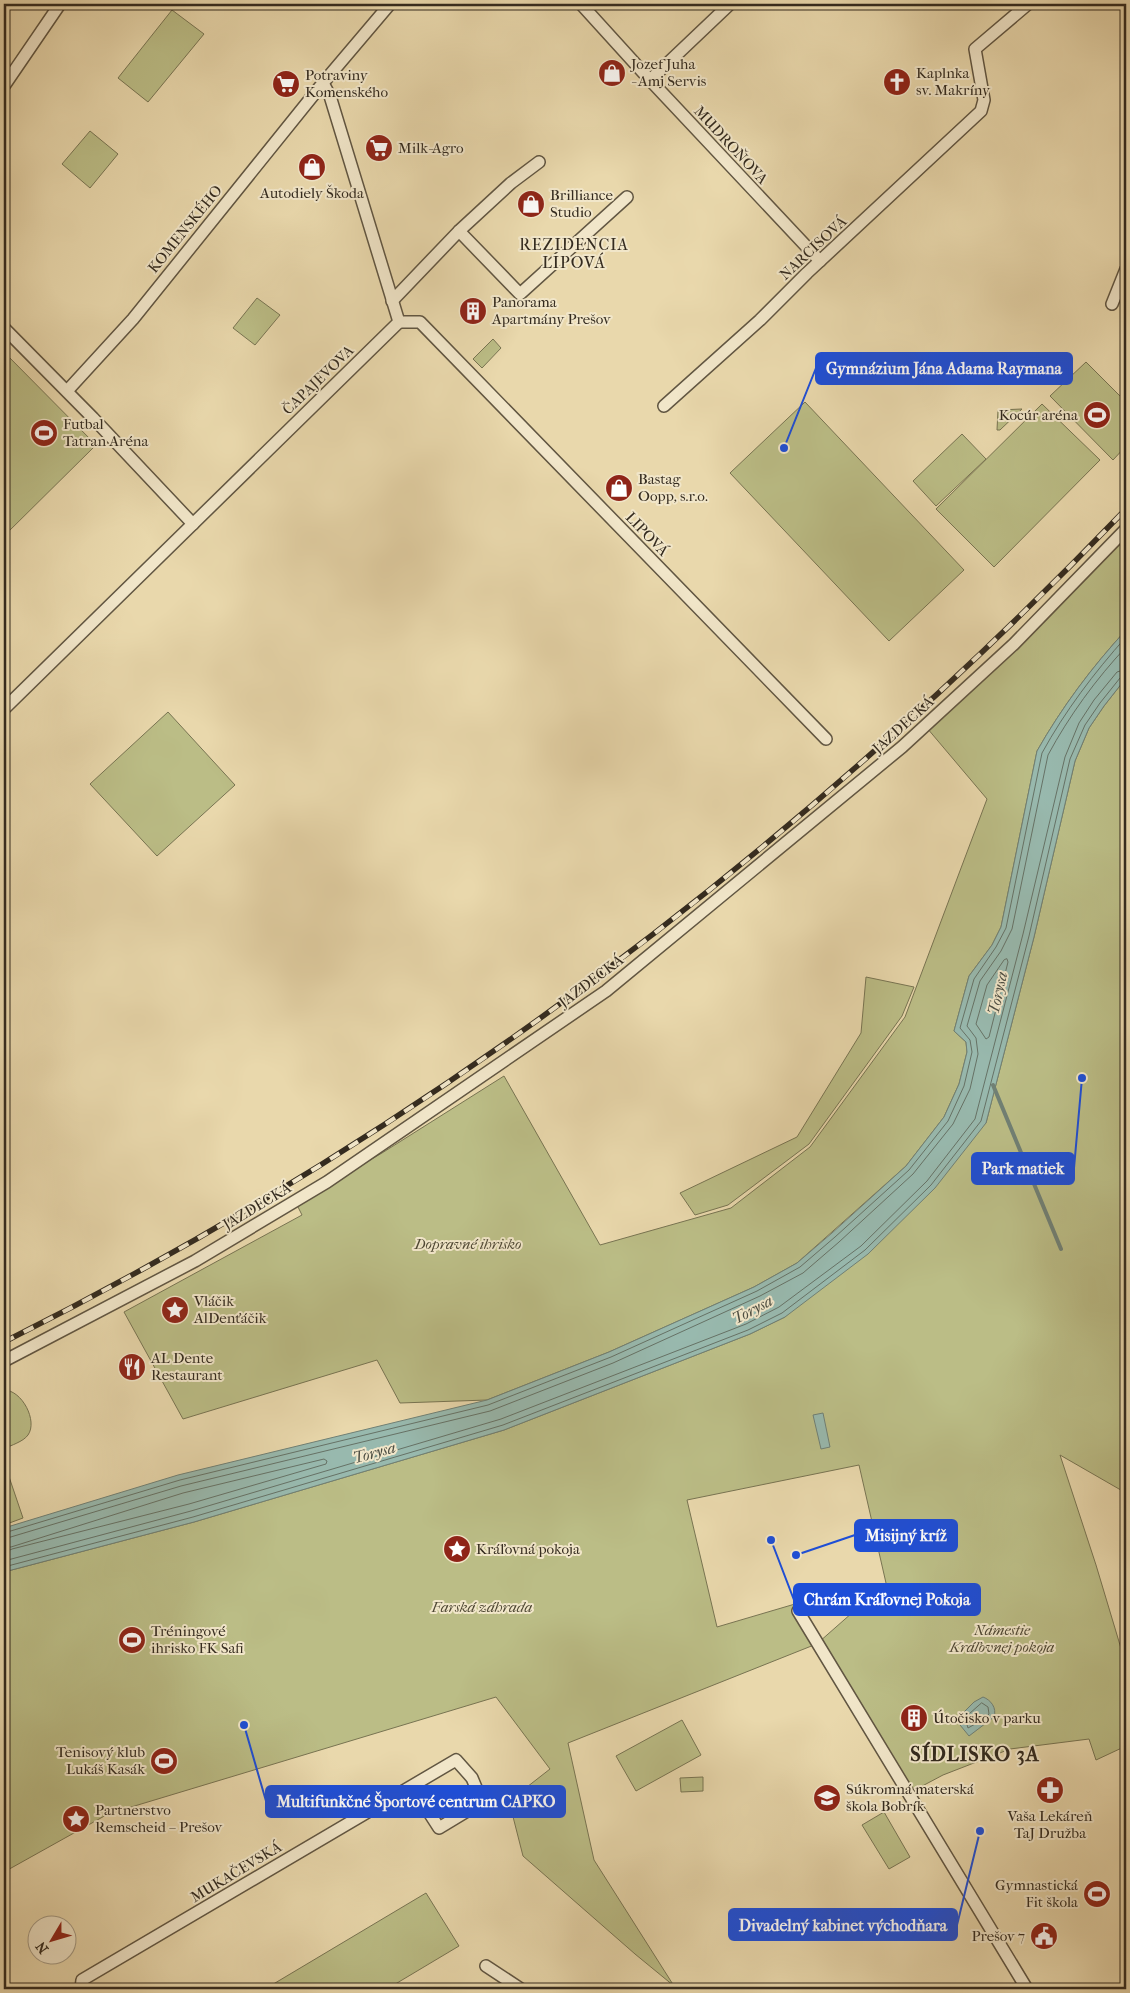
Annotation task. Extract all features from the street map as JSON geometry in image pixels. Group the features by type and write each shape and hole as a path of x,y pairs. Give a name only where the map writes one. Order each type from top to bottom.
{"street":[{"path":"4,86 60,4"},
{"path":"390,4 323,82 330,96 353,165 399,322"},
{"name":"MUDROŇOVA","path":"581,4 820,261"},
{"path":"650,80 730,4"},
{"name":"NARCISOVÁ","path":"664,406 760,320 820,261 981,111 984,100 975,49 1028,4"},
{"name":"KOMENSKÉHO","path":"67,391 133,319 323,82"},
{"path":"392,301 459,231 511,183 539,162"},
{"path":"459,231 520,294 627,197"},
{"path":"1112,304 1126,269"},
{"name":"ČAPAJEVOVA","path":"4,710 399,322"},
{"name":"LIPOVÁ","path":"399,322 420,322 826,739"},
{"path":"4,328 67,391 193,524"},
{"name":"JAZDECKÁ","path":"4,1361 195,1261 326,1182 606,991 902,747 1014,644 1126,529"},
{"path":"798,1611 1027,1989"},
{"name":"MUKAČEVSKÁ","path":"81,1989 82,1980 456,1760 472,1778 482,1802 439,1828 412,1786"},
{"path":"486,1966 521,1989"}],"green space":[{"path":"172,10 204,34 148,102 118,78"},
{"path":"90,131 118,154 90,188 62,164"},
{"path":"257,298 280,315 255,345 233,328"},
{"path":"493,339 501,348 482,368 473,359"},
{"name":"Futbal Tatran Aréna","path":"4,352 96,445 4,536"},
{"name":"Kocúr aréna","path":"1086,362 1126,402 1126,446 1113,460 1050,396"},
{"path":"805,402 964,570 889,641 730,473"},
{"path":"1042,404 1100,460 994,567 936,509"},
{"path":"1022,409 1000,430 997,430 998,410"},
{"path":"962,434 986,459 936,506 913,481"},
{"name":"Dopravné ihrisko","path":"1126,534 1126,630 1078,688 1037,751 1001,927 992,945 969,976 954,1031 966,1042 967,1052 959,1084 944,1117 906,1166 797,1263 754,1287 609,1352 487,1400 400,1403 377,1360 183,1419 124,1312 302,1215 296,1203 382,1153 504,1076 600,1245 731,1208 810,1147 905,1017 987,799 927,728"},
{"path":"1126,678 1126,1493 1060,1455 1126,1665 1126,1746 1096,1760 1089,1739 1010,1749 943,1775 911,1792 819,1643 568,1743 594,1860 674,1986 523,1856 509,1801 550,1769 496,1697 108,1814 4,1872 4,1572 194,1522 504,1430 750,1334 785,1317 986,1123 1034,937 1075,761 1089,728","holes":["859,1465 886,1583 819,1642 795,1604 717,1627 687,1500"]},
{"path":"168,712 235,785 157,856 90,784"},
{"path":"866,977 914,987 902,1016 809,1144 728,1205 695,1215 680,1193 797,1137 861,1033"},
{"path":"4,1390 11,1391 22,1401 30,1415 31,1429 26,1437 4,1449"},
{"path":"4,1462 23,1518 4,1525"},
{"path":"682,1720 701,1755 636,1791 616,1756"},
{"path":"703,1777 703,1791 681,1792 680,1778"},
{"path":"884,1812 910,1857 889,1869 862,1825"},
{"path":"426,1893 459,1946 387,1989 265,1989"}],"water":[{"name":"Torysa","path":"1126,630 1126,678 1089,728 1075,761 1034,937 986,1123 935,1188 868,1254 785,1317 750,1334 504,1430 194,1522 4,1572 4,1528 178,1475 487,1400 609,1352 754,1287 797,1263 906,1166 944,1117 959,1084 967,1052 966,1042 954,1031 969,976 992,945 1001,927 1037,751 1078,688"},
{"path":"823,1413 830,1447 821,1449 813,1415"},
{"path":"983,1697 993,1705 995,1710 994,1717 969,1736 956,1720 974,1702"}],"waterway":[{"path":"993,1085 1061,1249"}],"railway":[{"path":"4,1342 160,1259 312,1170 459,1075 601,974 739,867 872,753 1001,634 1126,509"}],"place":[{"name":"Jozef Juha - Amj Servis","path":"612,73"},
{"name":"Kaplnka sv. Makríny","path":"897,82"},
{"name":"Potraviny Komenského","path":"286,84"},
{"name":"Milk-Agro","path":"379,148"},
{"name":"Autodiely Škoda","path":"312,167"},
{"name":"Brilliance Studio","path":"531,204"},
{"name":"Panorama Apartmány Prešov","path":"473,311"},
{"name":"Kocúr aréna","path":"1097,415"},
{"name":"Futbal Tatran Aréna","path":"44,433"},
{"name":"Gymnázium Jána Adama Raymana","path":"784,448"},
{"name":"Bastag Oopp, s.r.o.","path":"619,488"},
{"name":"Park matiek","path":"1082,1078"},
{"name":"Vláčik AlDenťáčik","path":"175,1310"},
{"name":"AL Dente Restaurant","path":"132,1367"},
{"name":"Chrám Kráľovnej Pokoja","path":"771,1540"},
{"name":"Kráľovná pokoja","path":"457,1549"},
{"name":"Misijný kríž","path":"796,1555"},
{"name":"Tréningové ihrisko FK Safi","path":"132,1640"},
{"name":"Útočisko v parku","path":"914,1718"},
{"name":"Multifunkčné Športové centrum CAPKO","path":"244,1725"},
{"name":"Tenisový klub Lukáš Kasák","path":"164,1761"},
{"name":"Vaša Lekáreň TaJ Družba","path":"1050,1790"},
{"name":"Súkromná materská škola Bobrík","path":"827,1798"},
{"name":"Partnerstvo Remscheid – Prešov","path":"76,1819"},
{"name":"Divadelný kabinet východňara","path":"980,1831"},
{"name":"Gymnastická Fit škola","path":"1097,1894"},
{"name":"Prešov 7","path":"1044,1936"}],"district":[{"name":"REZIDENCIA LIPOVÁ","path":"574,253"},
{"name":"SÍDLISKO 3A","path":"975,1754"}],"park label":[{"name":"Farská záhrada","path":"482,1607"},
{"name":"Námestie Kráľovnej pokoja","path":"1002,1638"}]}
